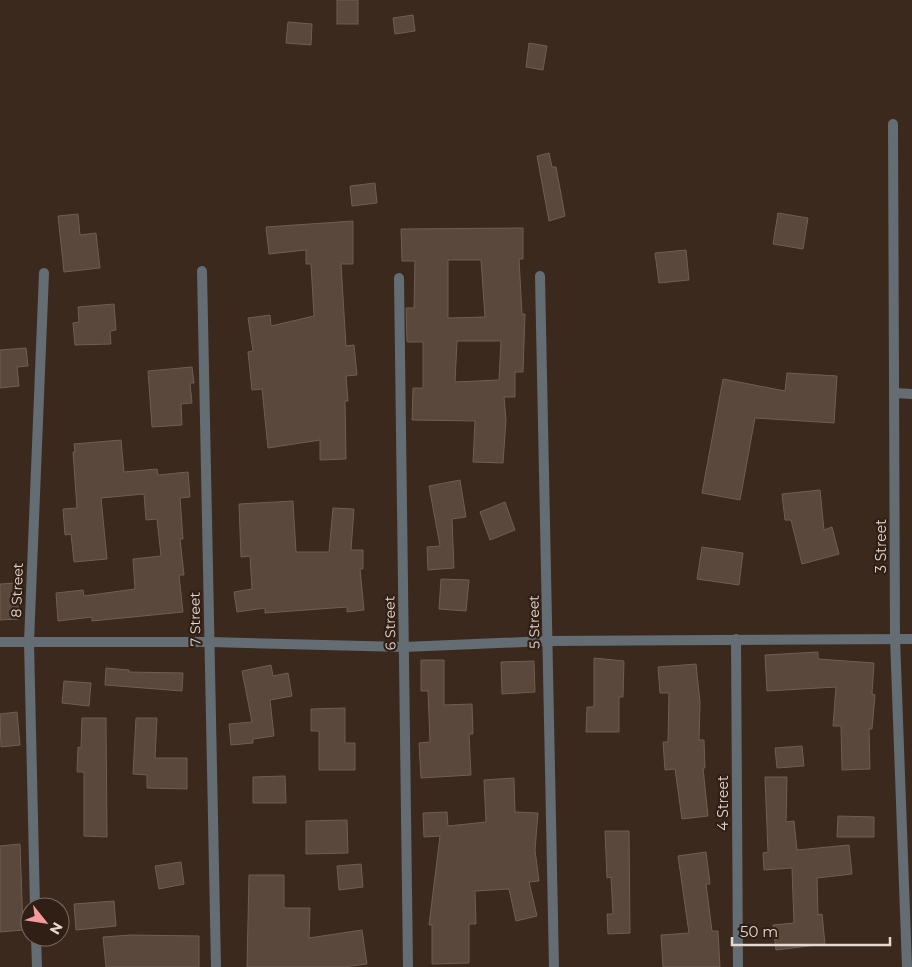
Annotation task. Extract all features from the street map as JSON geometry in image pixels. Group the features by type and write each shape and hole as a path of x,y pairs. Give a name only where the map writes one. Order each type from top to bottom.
{"street":[{"name":"3 Street","path":"893,124 895,638 908,967"},
{"name":"7 Street","path":"202,270 216,967"},
{"name":"8 Street","path":"35,897 29,642 44,273"},
{"name":"5 Street","path":"540,276 554,967"},
{"name":"6 Street","path":"399,278 408,967"},
{"path":"894,393 912,394"},
{"name":"4 Street","path":"736,639 738,967"},
{"path":"0,642 210,642 404,647 548,641 912,639"},
{"path":"36,947 37,967"}],"building":[{"path":"337,0 358,0 358,24 337,24"},
{"path":"413,15 415,31 395,34 393,18"},
{"path":"288,22 312,24 311,45 286,43"},
{"path":"529,43 547,46 543,70 526,67"},
{"path":"549,153 552,167 556,167 565,216 549,221 537,156"},
{"path":"375,183 377,203 352,206 350,186"},
{"path":"778,213 808,218 803,249 773,244"},
{"path":"78,214 80,235 96,233 100,268 64,272 58,216"},
{"path":"353,221 353,264 341,264 346,346 354,345 357,375 346,376 348,401 345,401 346,459 320,460 320,440 268,448 262,389 252,390 248,352 253,351 248,318 270,315 271,326 314,316 311,264 306,264 306,250 269,254 266,227"},
{"path":"523,228 523,259 519,259 522,314 525,314 523,372 515,372 515,397 504,397 506,420 503,463 473,462 475,421 412,420 413,388 423,388 423,342 407,342 406,308 414,308 415,261 402,261 401,229","holes":["448,260 481,260 485,317 448,318","457,341 501,341 499,380 455,382"]},
{"path":"686,250 689,280 659,283 655,253"},
{"path":"114,304 116,330 110,331 111,344 75,345 73,323 79,322 78,307"},
{"path":"26,348 28,366 17,367 19,386 0,388 0,350"},
{"path":"192,367 194,383 190,383 192,403 181,404 182,425 152,427 148,371"},
{"path":"787,373 837,376 834,423 755,418 740,500 702,493 723,379 785,391"},
{"path":"121,440 124,472 157,469 158,475 188,472 190,497 180,498 183,539 180,539 184,575 179,575 183,612 92,621 92,617 58,621 56,593 83,590 84,596 135,589 133,559 161,556 157,519 146,520 144,494 101,498 107,559 74,562 71,534 65,535 63,509 77,508 74,444"},
{"path":"460,480 466,517 452,519 454,568 428,570 427,547 440,546 429,486"},
{"path":"820,490 824,530 832,527 839,554 802,564 791,520 785,520 782,494"},
{"path":"293,501 296,552 329,552 333,508 354,509 351,550 363,550 363,569 360,569 364,610 347,612 347,607 265,613 265,608 237,612 234,592 252,589 250,556 241,557 239,504"},
{"path":"505,502 515,530 490,540 480,512"},
{"path":"702,547 743,553 739,585 697,579"},
{"path":"441,579 469,580 466,611 439,609"},
{"path":"17,583 19,619 0,620 0,584"},
{"path":"818,652 818,659 874,663 872,694 875,695 872,729 869,729 870,769 842,770 841,726 833,726 836,687 767,691 765,655"},
{"path":"594,658 624,661 623,697 619,697 619,732 586,732 587,707 594,707"},
{"path":"421,660 444,660 444,705 472,704 473,734 469,734 471,775 421,778 419,743 430,742 428,691 421,691"},
{"path":"534,661 535,692 502,694 501,662"},
{"path":"696,664 700,702 699,740 704,740 705,768 703,768 708,816 682,819 675,769 665,770 663,742 668,742 669,693 660,693 658,667"},
{"path":"271,665 273,676 288,673 292,696 270,700 274,736 253,739 253,743 231,745 229,724 252,722 242,671"},
{"path":"106,668 129,670 129,672 183,673 182,691 105,685"},
{"path":"64,681 91,683 89,706 62,703"},
{"path":"345,708 345,743 355,743 355,770 319,770 319,731 311,731 311,709"},
{"path":"17,712 20,745 1,747 0,714"},
{"path":"82,718 106,718 107,837 84,836 84,772 77,772 78,747 81,748"},
{"path":"136,718 157,718 155,758 187,758 187,789 147,788 147,775 133,774"},
{"path":"802,746 804,766 777,768 775,748"},
{"path":"285,776 286,803 253,803 253,777"},
{"path":"765,777 787,777 786,822 794,821 797,850 849,845 852,874 817,878 818,915 822,914 825,944 776,950 773,925 794,923 792,868 764,870 763,853 768,852"},
{"path":"514,778 515,812 538,813 535,850 539,881 529,882 537,916 516,921 509,889 475,891 476,924 469,924 469,963 432,964 432,925 429,925 440,836 424,837 423,813 447,812 448,826 486,822 484,780"},
{"path":"838,816 874,817 874,837 837,837"},
{"path":"347,820 348,853 306,854 306,821"},
{"path":"605,831 629,831 630,933 608,934 607,914 613,914 611,877 607,878"},
{"path":"20,844 22,897 20,897 20,930 0,932 0,846"},
{"path":"706,852 710,884 706,884 712,931 718,931 720,967 663,967 661,935 689,933 678,856"},
{"path":"181,862 184,884 159,889 155,866"},
{"path":"361,864 363,887 339,890 337,866"},
{"path":"249,875 284,875 284,908 310,908 309,938 362,930 367,964 343,967 247,967"},
{"path":"114,901 116,926 76,930 74,904"},
{"path":"131,935 199,936 199,967 106,967 103,937"}]}
